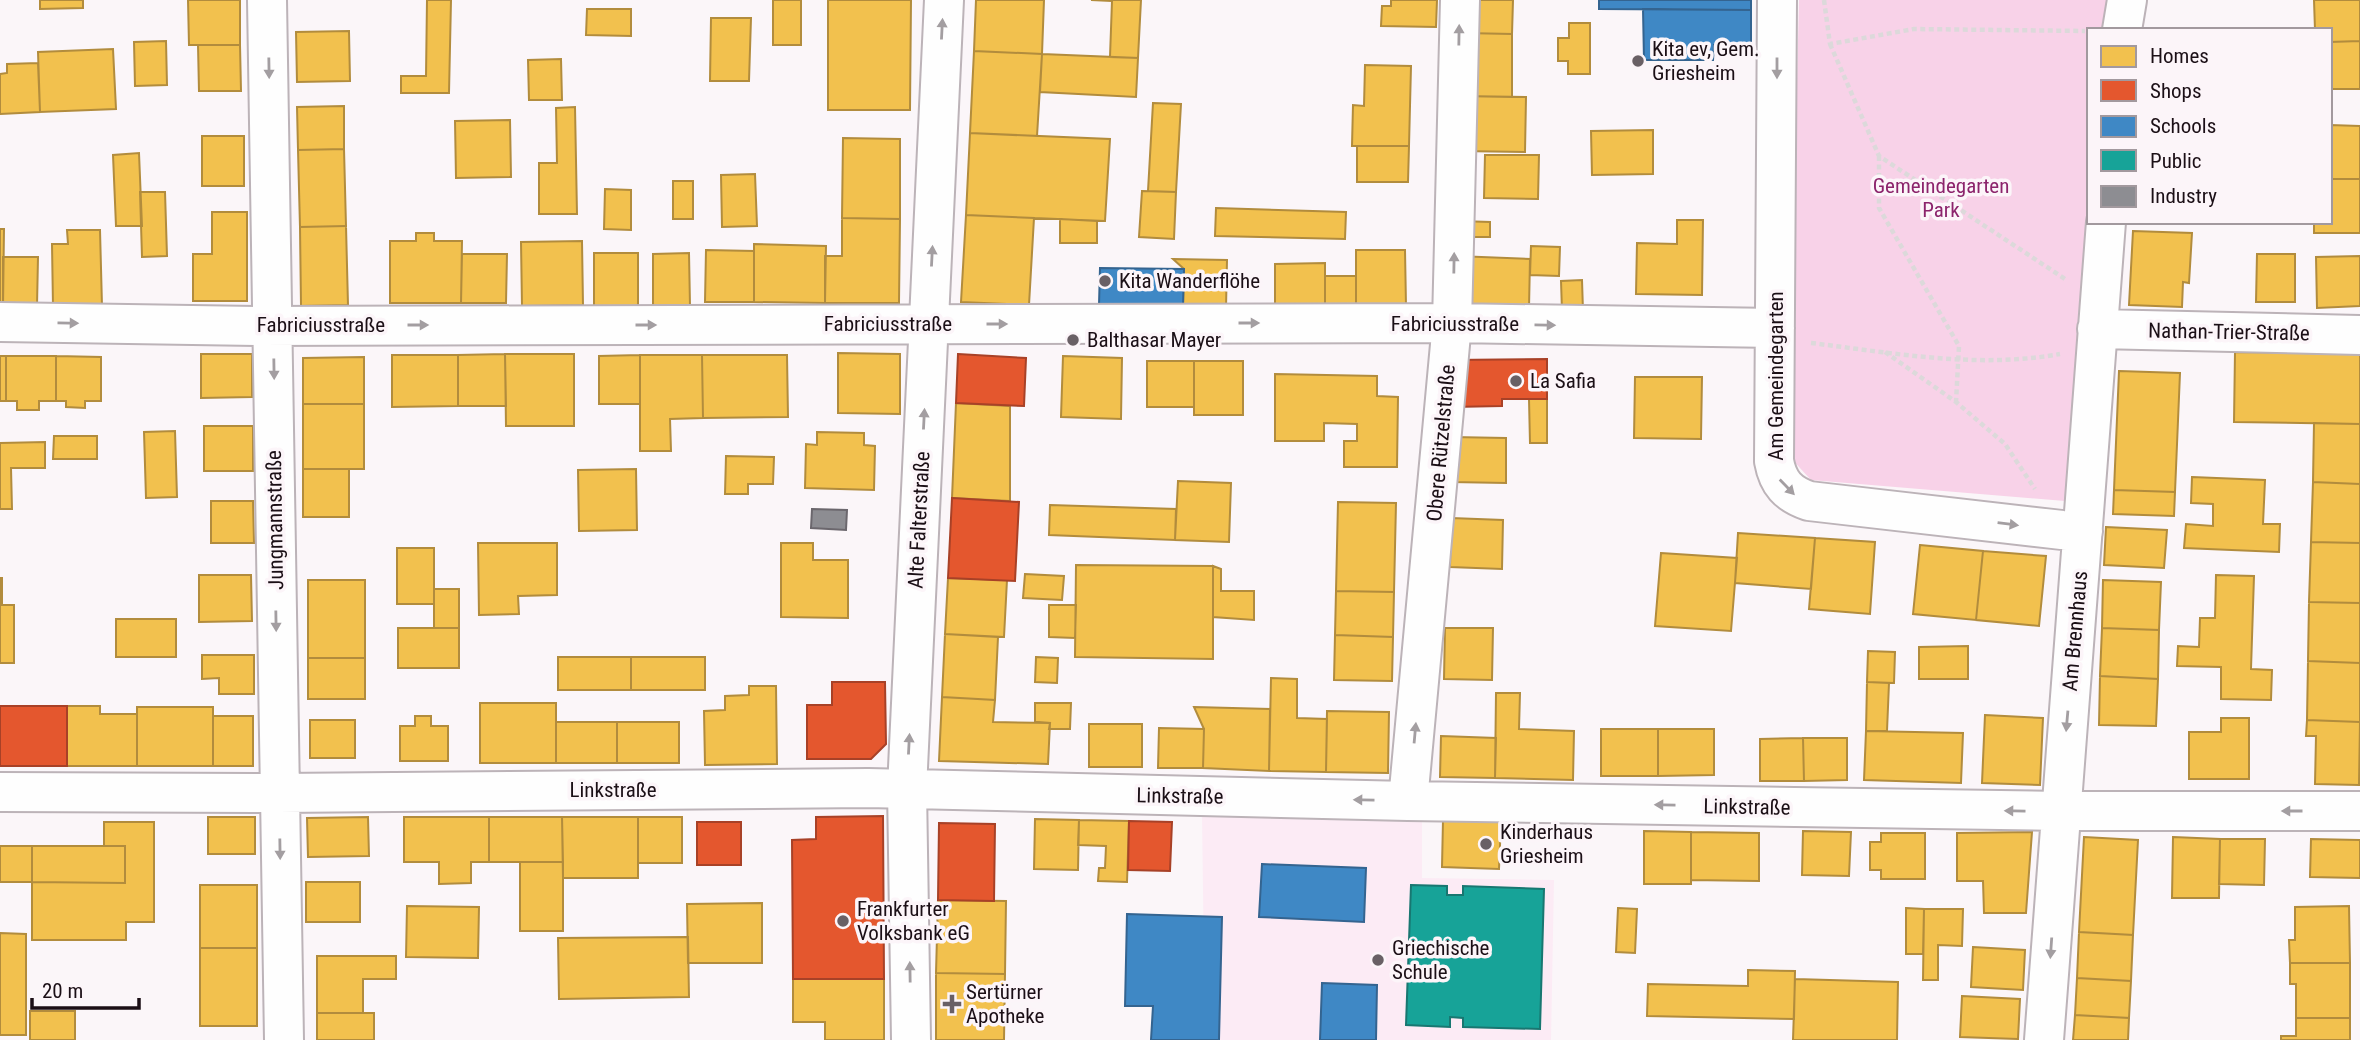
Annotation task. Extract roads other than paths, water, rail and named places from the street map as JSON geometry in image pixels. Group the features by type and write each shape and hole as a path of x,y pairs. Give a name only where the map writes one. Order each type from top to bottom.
{"street":[{"name":"Jungmannstraße","path":"267,0 284,1040"},
{"name":"Alte Falterstraße","path":"911,1040 907,789 944,0"},
{"name":"Obere Rützelstraße","path":"1408,801 1452,323 1460,0"},
{"name":"Am Gemeindegarten","path":"1777,0 1776,475 1784,487 1795,496 1810,501 2072,531"},
{"path":"2122,28 2127,0"},
{"name":"Am Brennhaus","path":"2045,1040 2060,811 2072,531 2097,326 2106,224"},
{"name":"Fabriciusstraße","path":"0,322 273,325 1452,323 1775,328"},
{"name":"Nathan-Trier-Straße","path":"2097,326 2360,335"},
{"name":"Linkstraße","path":"0,792 907,789 1408,801 2060,811 2360,811"}],"place":[{"name":"Kita ev, Gem. Griesheim","path":"1638,61"},
{"name":"Kita Wanderflöhe","path":"1105,281"},
{"name":"Balthasar Mayer","path":"1073,340"},
{"name":"La Safia","path":"1516,381"},
{"name":"Kinderhaus Griesheim","path":"1486,844"},
{"name":"Frankfurter Volksbank eG","path":"843,921"},
{"name":"Griechische Schule","path":"1378,960"},
{"name":"Sertürner Apotheke","path":"952,1004"}],"park label":[{"name":"Gemeindegarten Park","path":"1941,198"}]}
